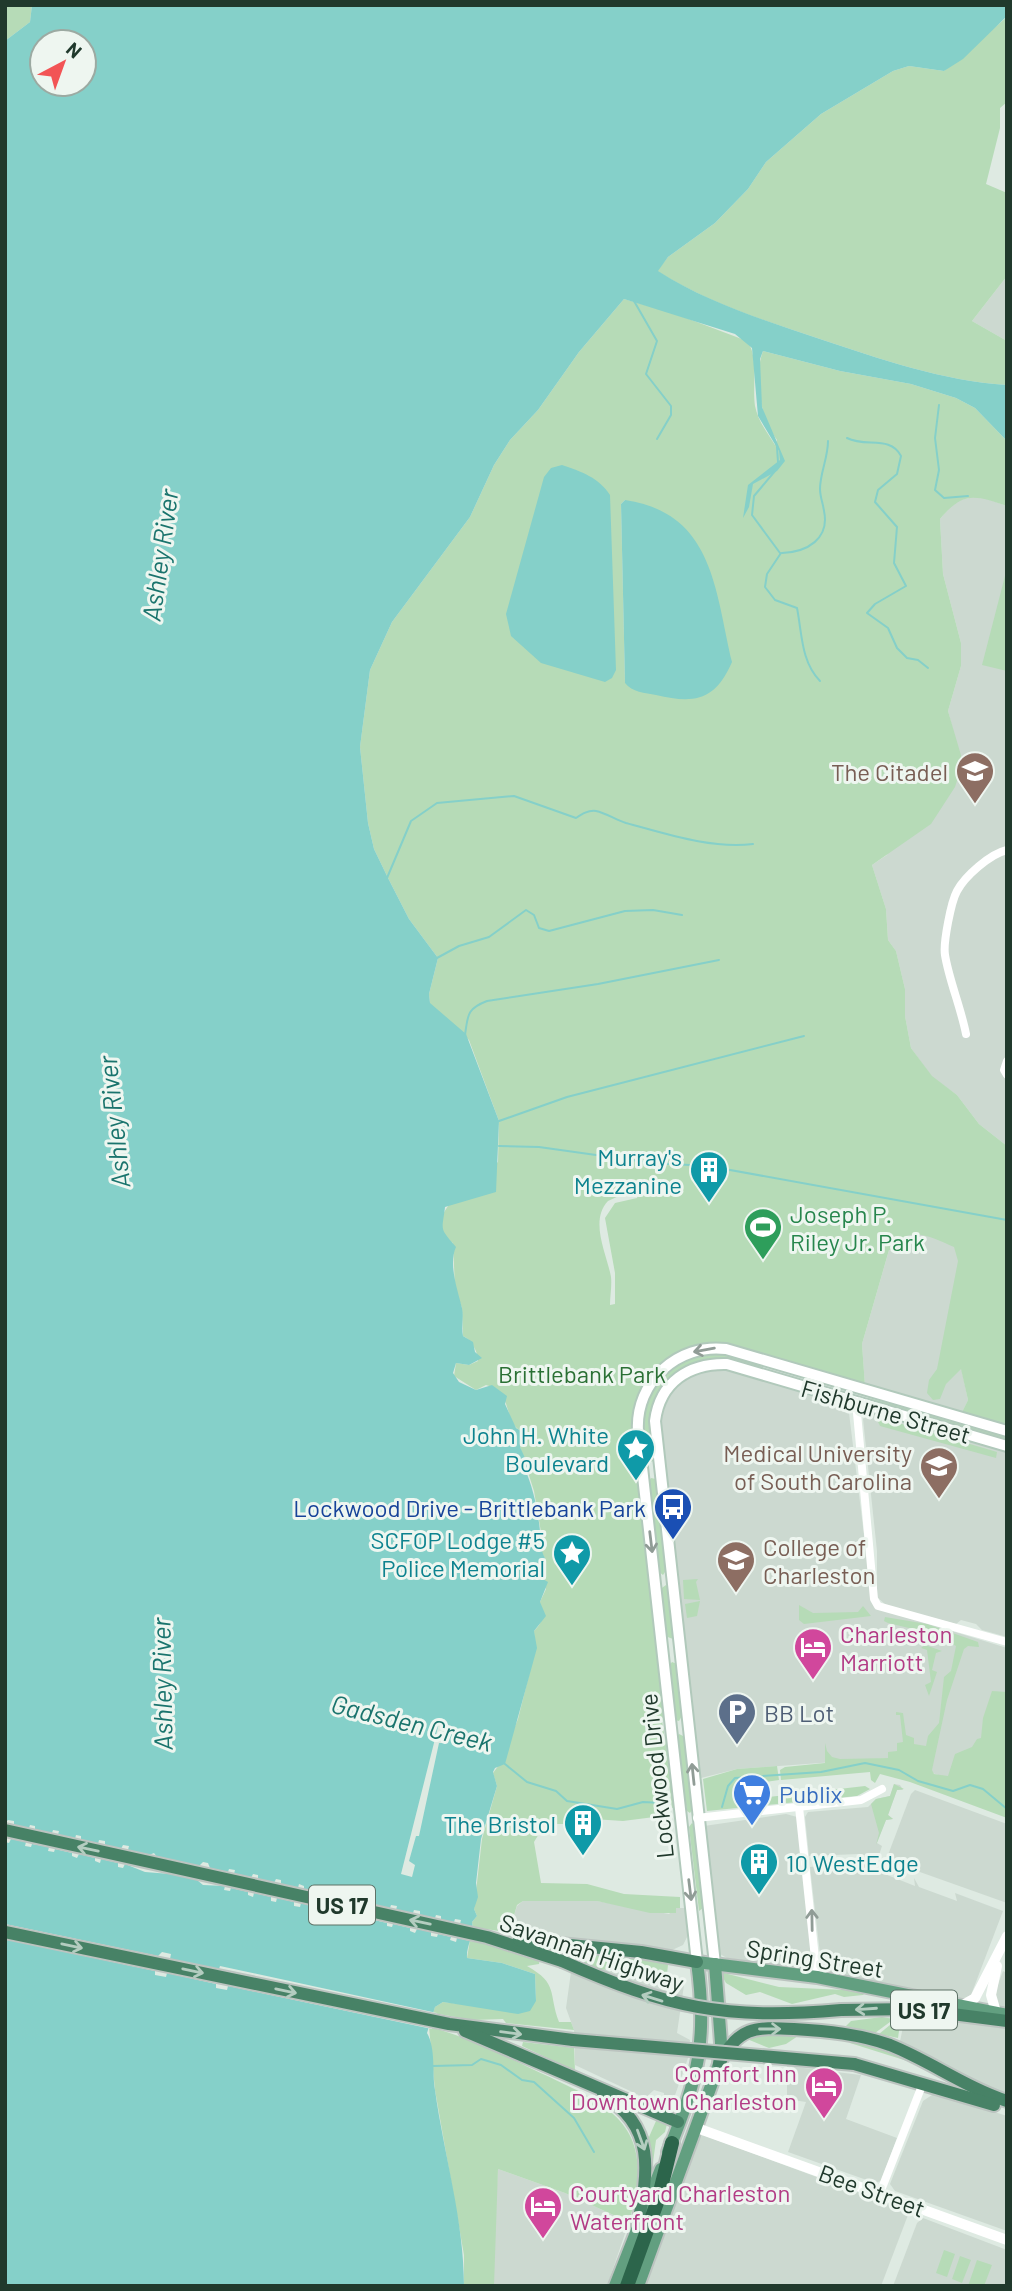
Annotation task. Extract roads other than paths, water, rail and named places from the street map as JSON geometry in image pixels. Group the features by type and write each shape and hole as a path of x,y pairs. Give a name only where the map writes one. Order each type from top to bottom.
{"highway":[{"name":"Savannah Highway","path":"5,1830 487,1937 562,1961 642,1994 696,2009 764,2015 913,2009 1007,2021"},
{"path":"5,1932 446,2024 573,2040 853,2064 1007,2109"},
{"path":"487,1937 641,1952 698,1962"},
{"path":"446,2024 678,2122"},
{"path":"719,2064 729,2044 745,2032 762,2028 839,2032 889,2045 956,2080 1007,2101"},
{"path":"575,2079 617,2104 630,2118 641,2138 647,2167 638,2224"},
{"path":"627,2286 658,2200 672,2143"}],"main road":[{"name":"Lockwood Drive","path":"615,2286 672,2143 696,2074 704,2028 642,1471 638,1423 640,1409 650,1385 667,1364 683,1355 715,1348 770,1362"},
{"path":"765,1376 770,1362"},
{"name":"Fishburne Street","path":"770,1362 1007,1431"},
{"name":"Lockwood Drive","path":"638,2286 719,2064 715,1964 707,1917 656,1412 664,1392 677,1377 698,1366 727,1364 765,1376"},
{"name":"Fishburne Street","path":"765,1376 1007,1446"},
{"path":"850,1385 855,1402"},
{"path":"642,1471 660,1469"},
{"path":"655,1580 672,1578"},
{"path":"663,1650 679,1649"},
{"path":"671,1727 687,1726"},
{"path":"681,1819 697,1818"},
{"path":"693,1918 707,1917"},
{"name":"Spring Street","path":"698,1962 817,1977 1001,2014"},
{"path":"678,2122 697,2128"},
{"path":"667,2208 682,2148 677,2141 672,2143"}],"street":[{"path":"966,1034 960,1002 945,954 956,892 970,875 999,852 1007,850"},
{"path":"1007,1061 1004,1070 1007,1075"},
{"path":"855,1402 874,1595 878,1606 884,1610 1007,1642"},
{"path":"697,1818 861,1800 882,1789"},
{"path":"799,1807 817,1977"},
{"path":"963,2005 975,1998 1007,1936"},
{"path":"999,1955 991,1995 1001,2014"},
{"path":"880,2193 923,2083"},
{"name":"Bee Street","path":"697,2128 1007,2240"}],"water":[{"name":"Ashley River","path":"32,5 1007,5 1006,17 963,59 944,71 909,66 893,71 821,114 766,162 748,189 715,223 668,257 658,271 737,310 866,354 936,374 1007,385 1007,441 975,408 956,398 911,384 840,371 763,351 760,359 762,407 785,461 777,471 753,484 749,507 743,518 748,485 780,460 779,451 758,416 752,348 735,334 624,299 579,352 538,410 510,440 494,465 470,517 392,622 370,670 360,747 368,823 374,849 409,919 438,958 429,994 430,1003 466,1034 499,1121 496,1192 445,1207 443,1229 456,1247 453,1269 463,1311 463,1336 473,1342 475,1352 482,1358 469,1365 456,1363 453,1373 459,1382 476,1390 492,1385 507,1396 505,1404 516,1428 521,1431 520,1447 530,1469 527,1474 545,1558 541,1578 548,1582 540,1602 546,1616 534,1631 537,1648 505,1764 495,1768 493,1772 497,1786 481,1839 476,1883 478,1897 474,1909 477,1916 472,1922 467,1953 467,1958 502,1963 535,1974 536,2001 530,2011 518,2014 443,2002 435,2007 427,2033 432,2046 435,2090 461,2237 464,2286 5,2286 5,41 30,22"},
{"path":"562,465 595,479 610,495 616,670 612,678 605,682 541,663 511,636 506,614 544,477 551,468"},
{"path":"625,500 654,508 677,521 693,538 706,559 721,609 732,662 718,685 702,697 669,698 639,692 625,683 621,504"}],"waterway":[{"path":"634,301 657,341 646,374 671,406 671,415 657,439"},
{"path":"939,405 935,438 939,470 935,490 944,498 968,496"},
{"path":"847,438 891,446 901,456 897,474 878,490 875,502 897,527 894,563 906,586 875,604 867,613 888,628 897,648 907,658 918,660 928,668"},
{"path":"782,553 808,547 815,542 823,529 825,521 820,489 828,441"},
{"path":"777,447 778,462"},
{"path":"775,471 754,496 752,515 780,553"},
{"path":"781,553 767,574 765,587 775,600 797,608 806,656 820,681"},
{"path":"387,878 411,821 437,803 514,796 576,818 596,811 626,823 689,840 753,844"},
{"path":"437,958 459,946 489,937 526,910 534,915 539,928 549,931 625,911 653,910 682,915"},
{"path":"465,1035 469,1014 475,1007 487,1001 598,984 719,960"},
{"path":"499,1121 567,1097 804,1036"},
{"path":"499,1146 539,1147 653,1163 708,1166 1007,1220"},
{"name":"Gadsden Creek","path":"722,1807 728,1786 735,1778 821,1772 865,1763 899,1770 918,1781 953,1791 970,1785 983,1789 1007,1809"},
{"name":"Gadsden Creek","path":"505,1764 527,1782 556,1791 567,1801 617,1809 643,1802 663,1803"},
{"path":"433,2066 472,2065 481,2059 501,2065 522,2080 534,2082 574,2118 594,2152"}],"place":[{"name":"The Citadel","path":"975,805"},
{"name":"Murray's Mezzanine","path":"709,1204"},
{"name":"Joseph P. Riley Jr. Park","path":"763,1261"},
{"name":"John H. White Boulevard","path":"636,1482"},
{"name":"Medical University of South Carolina","path":"939,1500"},
{"name":"Lockwood Drive - Brittlebank Park","path":"673,1541"},
{"name":"SCFOP Lodge #5 Police Memorial","path":"572,1587"},
{"name":"College of Charleston","path":"736,1594"},
{"name":"Charleston Marriott","path":"813,1681"},
{"name":"BB Lot","path":"737,1746"},
{"name":"Publix","path":"752,1827"},
{"name":"The Bristol","path":"583,1857"},
{"name":"10 WestEdge","path":"759,1896"},
{"name":"Comfort Inn Downtown Charleston","path":"824,2120"},
{"name":"Courtyard Charleston Waterfront","path":"543,2240"}],"park label":[{"name":"Brittlebank Park","path":"582,1373"}]}
